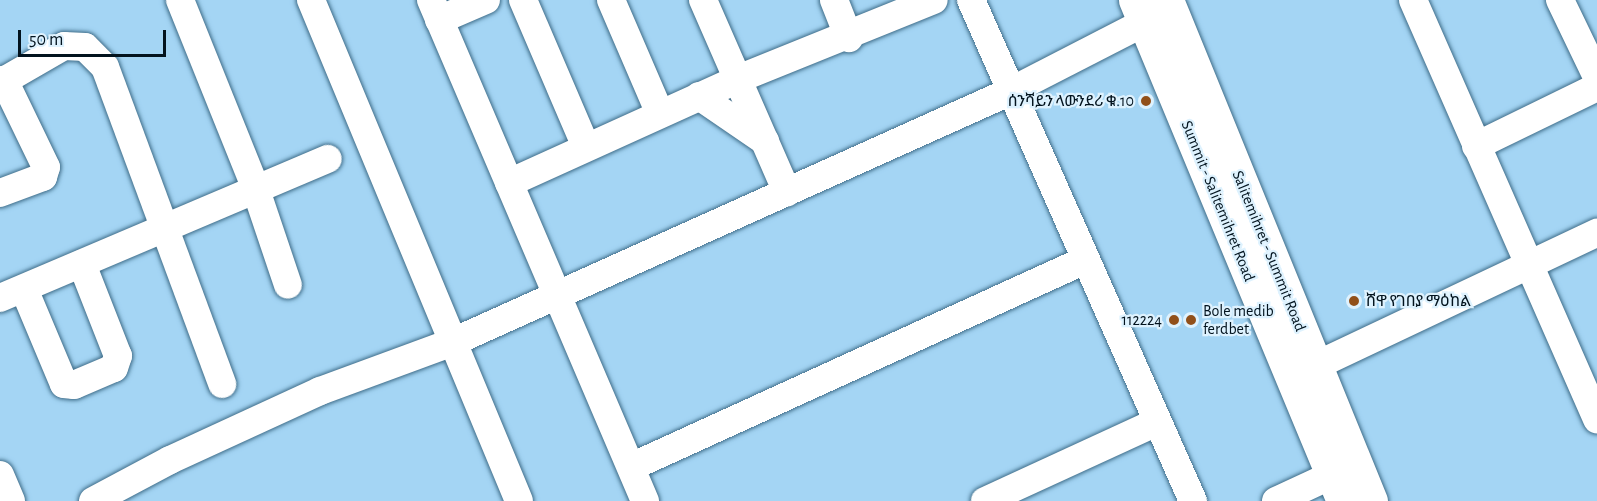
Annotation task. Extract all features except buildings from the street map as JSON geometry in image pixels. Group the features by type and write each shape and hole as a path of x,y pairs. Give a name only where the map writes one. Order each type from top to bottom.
{"main road":[{"name":"Salitemihret - Summit Road","path":"1154,8 1315,366 1371,501"},
{"name":"Summit - Salitemihret Road","path":"1154,8 1337,488"}],"street":[{"path":"180,0 255,187 288,285"},
{"path":"311,0 519,501"},
{"path":"486,0 435,10 645,501"},
{"path":"523,0 586,147"},
{"path":"611,0 660,114"},
{"path":"703,0 787,192"},
{"path":"834,0 849,38"},
{"path":"509,183 738,79 849,38 934,0"},
{"path":"971,0 1009,92 1193,501"},
{"path":"1413,0 1528,262 1587,370 1597,419"},
{"path":"1560,0 1597,77"},
{"path":"93,501 170,460 320,391 453,342 1009,92 1154,8"},
{"path":"0,193 43,177 46,167 2,82 64,46 85,47 105,67 222,384"},
{"path":"1476,146 1597,87"},
{"path":"699,96 765,141"},
{"path":"82,264 118,356 114,368 64,384 12,294 165,225 327,159"},
{"path":"1315,366 1528,262 1597,233"},
{"path":"631,467 1085,260"},
{"path":"985,501 1157,422"},
{"path":"0,475 11,501"},
{"path":"1276,501 1337,488"}],"place":[{"name":"ሰንሻይን ላውንደሪ ቁ.10","path":"1146,101"},
{"name":"ሸዋ የገበያ ማዕከል","path":"1354,301"},
{"name":"112224","path":"1174,320"},
{"name":"Bole medib ferdbet","path":"1191,320"}]}
